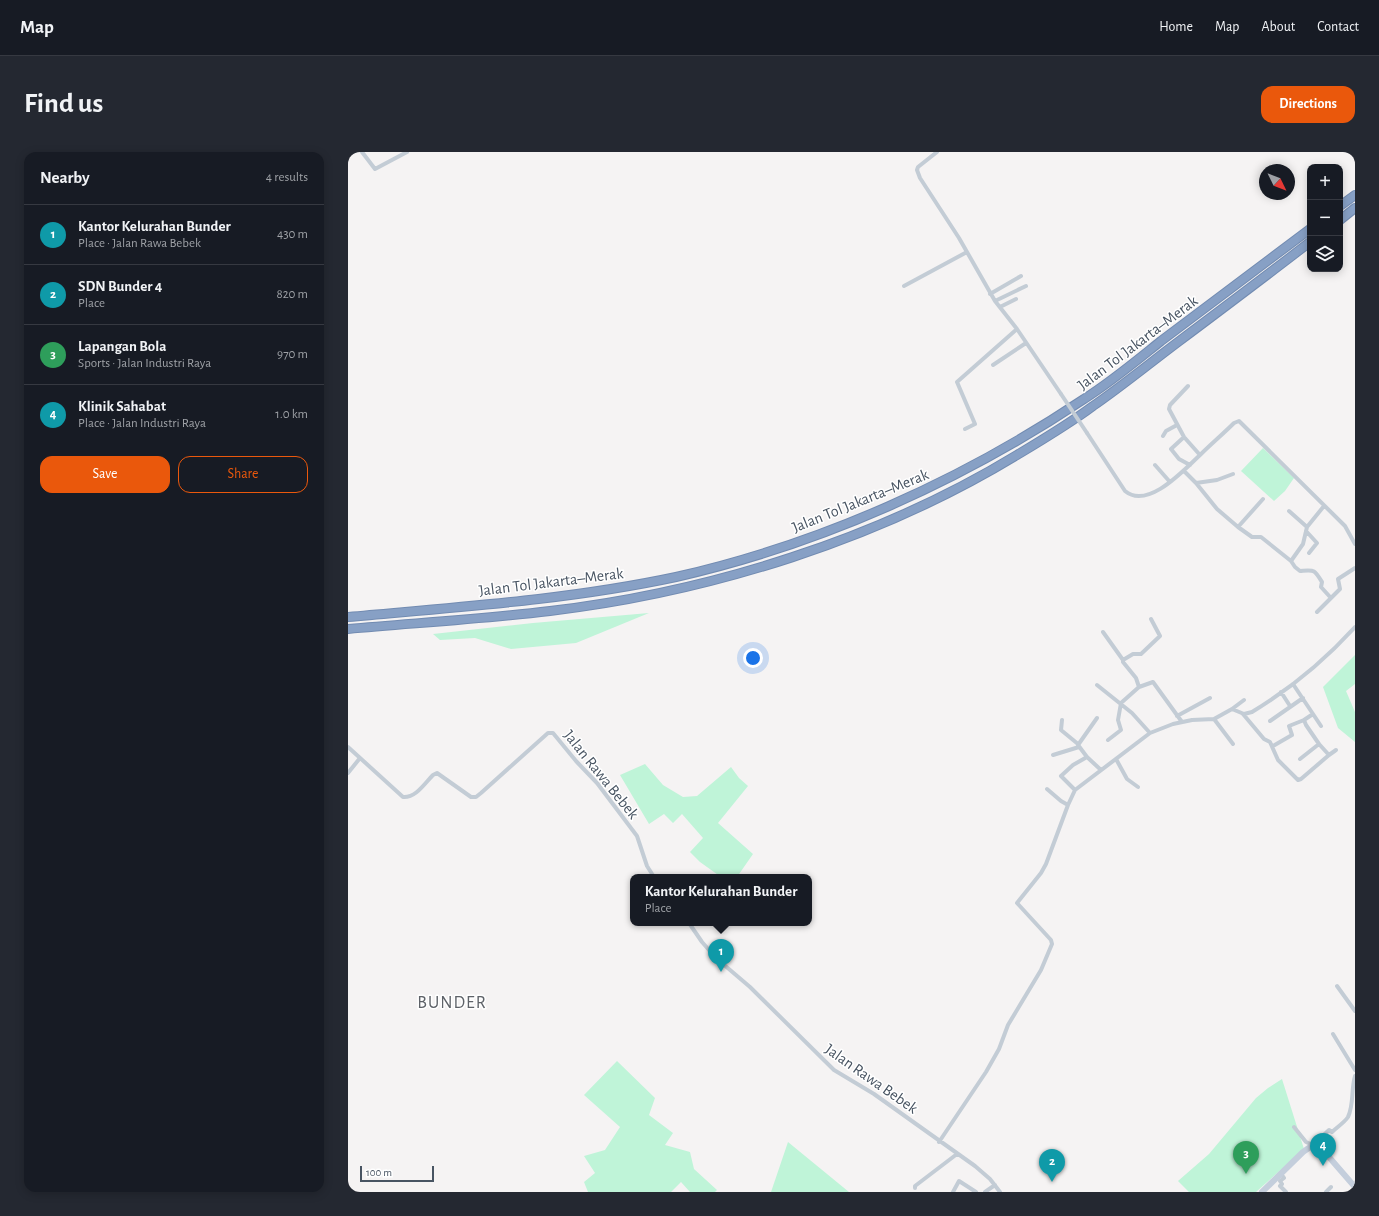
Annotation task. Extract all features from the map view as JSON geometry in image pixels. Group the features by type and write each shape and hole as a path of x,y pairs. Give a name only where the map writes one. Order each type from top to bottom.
{"highway":[{"path":"1343,204 1355,195"},
{"path":"1343,218 1355,208"},
{"name":"Jalan Tol Jakarta–Merak","path":"348,617 575,595 676,577 747,558 830,530 949,479 1067,410 1086,398 1307,231"},
{"name":"Jalan Tol Jakarta–Merak","path":"348,629 550,611 622,600 684,587 751,570 834,543 891,520 957,489 1016,456 1093,406 1307,244"}],"street":[{"path":"362,152 375,169 407,152"},
{"path":"936,152 920,165 917,171 920,178 967,252 990,294 1026,342 1125,491 1138,496 1156,492 1184,471 1234,423 1239,421 1345,526 1355,544"},
{"path":"904,286 967,252"},
{"path":"990,294 1021,276"},
{"path":"995,301 1026,286"},
{"path":"1000,308 1016,299"},
{"path":"965,429 974,424 957,382 1017,329"},
{"path":"992,365 1026,342"},
{"path":"1188,386 1169,406 1170,412 1184,437 1200,455"},
{"path":"1163,436 1166,431 1177,425"},
{"path":"1184,437 1171,449 1179,459 1190,465"},
{"path":"1155,465 1170,482"},
{"path":"1184,471 1217,509 1238,527 1252,537 1262,536 1291,561 1300,571 1315,571 1322,582 1321,587 1330,598"},
{"path":"1196,483 1217,480 1233,474"},
{"path":"1238,527 1263,499"},
{"path":"1291,561 1303,544 1307,529 1324,506"},
{"path":"1289,511 1307,529 1317,544 1309,553"},
{"path":"1317,612 1340,588 1338,579 1355,568"},
{"path":"1123,660 1133,654 1141,654 1160,636 1152,618"},
{"path":"1232,709 1246,714 1252,712 1293,684 1342,642 1355,627"},
{"path":"1103,632 1136,678 1139,687"},
{"path":"1108,740 1121,730 1118,720 1121,703 1139,687 1153,682 1182,722"},
{"path":"1293,684 1321,726"},
{"path":"1097,685 1121,703 1150,733"},
{"path":"1281,692 1290,706"},
{"path":"1177,716 1210,698"},
{"path":"1270,721 1303,698"},
{"path":"939,1142 986,1072 1008,1025 1041,970 1052,944 1051,940 1017,904 1041,873 1046,864 1075,790 1150,733 1166,726 1182,722 1214,719 1244,700"},
{"path":"1242,713 1264,739 1269,740 1278,760 1298,780 1336,750"},
{"path":"1273,746 1292,735 1289,726 1304,720 1313,714"},
{"path":"1053,755 1079,745 1096,718"},
{"path":"1214,719 1233,744"},
{"path":"1062,720 1061,730 1079,745 1087,757 1100,770"},
{"path":"1304,720 1308,729 1329,756"},
{"name":"Jalan Rawa Bebek","path":"348,747 404,797 409,798 437,773 471,797 476,797 548,732 553,733 576,762 597,783 634,831 639,840 647,866 652,874"},
{"path":"1300,759 1319,744"},
{"path":"1075,790 1061,776 1087,757"},
{"path":"348,773 360,758"},
{"path":"1116,759 1127,779 1138,787"},
{"path":"1047,789 1068,805"},
{"name":"Jalan Rawa Bebek","path":"690,926 712,954 750,987 834,1070 874,1094 912,1120 939,1142 986,1175 1000,1192"},
{"path":"1337,986 1355,1011"},
{"path":"1334,1034 1355,1070"},
{"path":"1262,1192 1303,1152 1329,1130 1332,1132 1346,1119 1353,1107 1352,1085 1355,1076"},
{"path":"1294,1127 1306,1142 1317,1145 1322,1149 1355,1187"},
{"path":"915,1188 915,1186 957,1154"},
{"path":"1280,1174 1284,1178 1280,1181 1282,1184 1280,1186 1286,1192"},
{"path":"1348,1179 1355,1174"},
{"path":"953,1192 960,1181 976,1192"},
{"path":"985,1192 995,1185"},
{"path":"1326,1192 1331,1187"}],"green space":[{"path":"1263,448 1294,478 1285,491 1274,501 1241,471"},
{"path":"649,613 576,643 511,649 475,638 440,640 433,634 533,623"},
{"path":"1355,655 1355,684 1346,691 1355,712 1355,742 1338,728 1323,687"},
{"path":"645,764 663,785 683,797 697,796 731,767 739,778 748,786 718,823 753,854 739,874 717,874 700,862 690,852 703,838 682,814 673,823 664,814 649,824 620,775"},
{"path":"617,1061 655,1098 649,1115 673,1133 665,1145 690,1152 694,1169 717,1190 715,1192 690,1192 681,1182 671,1192 588,1192 584,1182 595,1173 584,1156 605,1150 620,1127 584,1095"},
{"path":"1282,1079 1304,1149 1256,1192 1189,1192 1178,1181 1209,1154 1256,1098"},
{"path":"788,1142 849,1192 771,1192"}],"place":[{"name":"Kantor Kelurahan Bunder","path":"721,972"},
{"name":"Klinik Sahabat","path":"1323,1166"},
{"name":"Lapangan Bola","path":"1246,1174"},
{"name":"SDN Bunder 4","path":"1052,1182"}],"district":[{"name":"BUNDER","path":"452,1002"}]}
